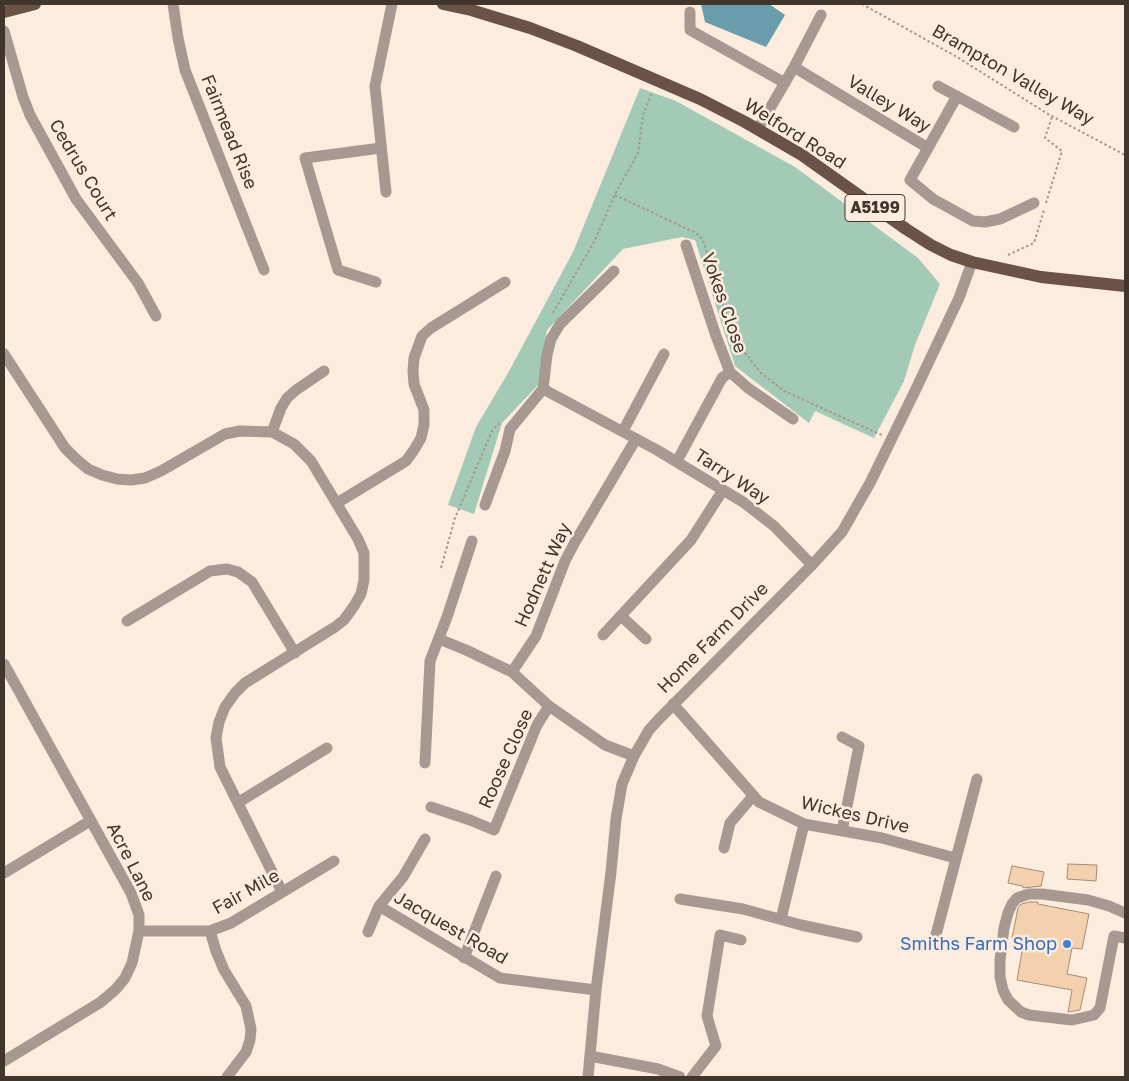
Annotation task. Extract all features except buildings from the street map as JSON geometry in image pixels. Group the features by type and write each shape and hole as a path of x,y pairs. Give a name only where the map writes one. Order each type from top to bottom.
{"main road":[{"path":"4,12 35,4"},
{"name":"Welford Road","path":"444,4 472,10 530,28 577,46 700,99 758,129 802,155 906,230 931,245 972,262 1041,277 1125,286"}],"street":[{"name":"Fairmead Rise","path":"174,4 178,38 185,70 264,270"},
{"path":"386,192 375,86 392,4"},
{"path":"690,12 690,30 785,83"},
{"path":"758,129 794,67 821,15"},
{"name":"Cedrus Court","path":"4,31 30,116 76,199 138,283 156,316"},
{"name":"Valley Way","path":"794,67 928,148 910,180 933,199 973,221 985,222 1000,219 1034,203"},
{"path":"938,86 1014,127"},
{"path":"928,148 957,96"},
{"path":"376,282 338,270 305,158 381,148"},
{"name":"Vokes Close","path":"686,245 730,372 748,388 793,419"},
{"name":"Home Farm Drive","path":"588,1077 596,990 612,872 616,819 622,784 634,756 649,730 673,704 812,565 842,532 870,483 959,298 972,262"},
{"path":"485,505 505,451 510,429 544,389 547,356 551,339 560,324 614,271"},
{"path":"338,503 406,461 421,438 424,425 424,410 414,384 413,371 414,358 422,336 431,328 505,282"},
{"path":"4,354 65,448 88,468 102,475 131,480 145,478 161,471 225,434 240,430 272,432 294,444 306,455 338,503 358,539 364,553 365,568 361,594 344,620 336,627 245,683 225,706 219,722 216,738 220,767 282,892"},
{"path":"623,431 664,354"},
{"path":"272,432 287,398 324,371"},
{"name":"Vokes Close","path":"676,461 714,391 722,378 730,372"},
{"name":"Tarry Way","path":"544,389 676,461 722,490 774,526 812,565"},
{"name":"Hodnett Way","path":"512,672 536,636 565,561 575,542 636,439"},
{"path":"603,635 691,540 722,490"},
{"path":"424,763 430,660 439,640 472,540"},
{"path":"127,621 210,571 227,569 238,572 252,582 294,653"},
{"path":"621,616 646,639"},
{"path":"439,640 466,650 512,672 549,706 605,745 634,756"},
{"name":"Acre Lane","path":"4,664 131,893 139,915 139,931 132,963 125,978 116,989 101,1002 4,1060"},
{"name":"Wickes Drive","path":"673,704 759,802 804,824 882,838 956,858"},
{"name":"Roose Close","path":"430,807 494,830 537,725 549,706"},
{"path":"842,737 859,746 842,831"},
{"path":"239,802 327,748"},
{"path":"933,946 977,779"},
{"path":"724,848 730,823 753,796"},
{"path":"4,873 90,821"},
{"path":"781,919 804,824"},
{"name":"Jacquest Road","path":"368,932 379,906 403,877 425,839"},
{"name":"Fair Mile","path":"139,931 210,931 231,923 334,861"},
{"path":"464,958 496,876"},
{"path":"1125,913 1109,906 1079,899 1042,894 1029,894 1017,898 1008,913 1004,928 1000,960 1003,990 1008,1000 1021,1012 1029,1015 1072,1020 1094,1015 1100,1008 1114,936 1125,938"},
{"path":"680,899 744,909 801,925 857,937"},
{"name":"Jacquest Road","path":"379,906 500,978 596,990"},
{"path":"210,931 224,970 246,1006 251,1029 246,1052 227,1077"},
{"path":"692,1077 716,1046 706,1016 720,936 741,940"},
{"path":"590,1056 658,1069 680,1077"}],"path":[{"name":"Brampton Valley Way","path":"862,4 957,57 1052,116 1125,155"},
{"path":"1008,255 1034,242 1062,151 1045,138 1052,116"},
{"path":"615,194 696,233 703,240 729,324 741,348 761,373 784,391 891,439"}],"green space":[{"path":"640,88 676,101 795,167 918,258 940,284 915,345 904,381 874,438 815,411 809,423 735,366 695,240 682,237 623,249 547,330 538,385 502,423 474,514 448,505 476,427 508,373 573,252"}],"water":[{"path":"701,4 769,4 785,15 766,47 705,22"}],"place":[{"name":"Smiths Farm Shop","path":"1067,944"}]}
